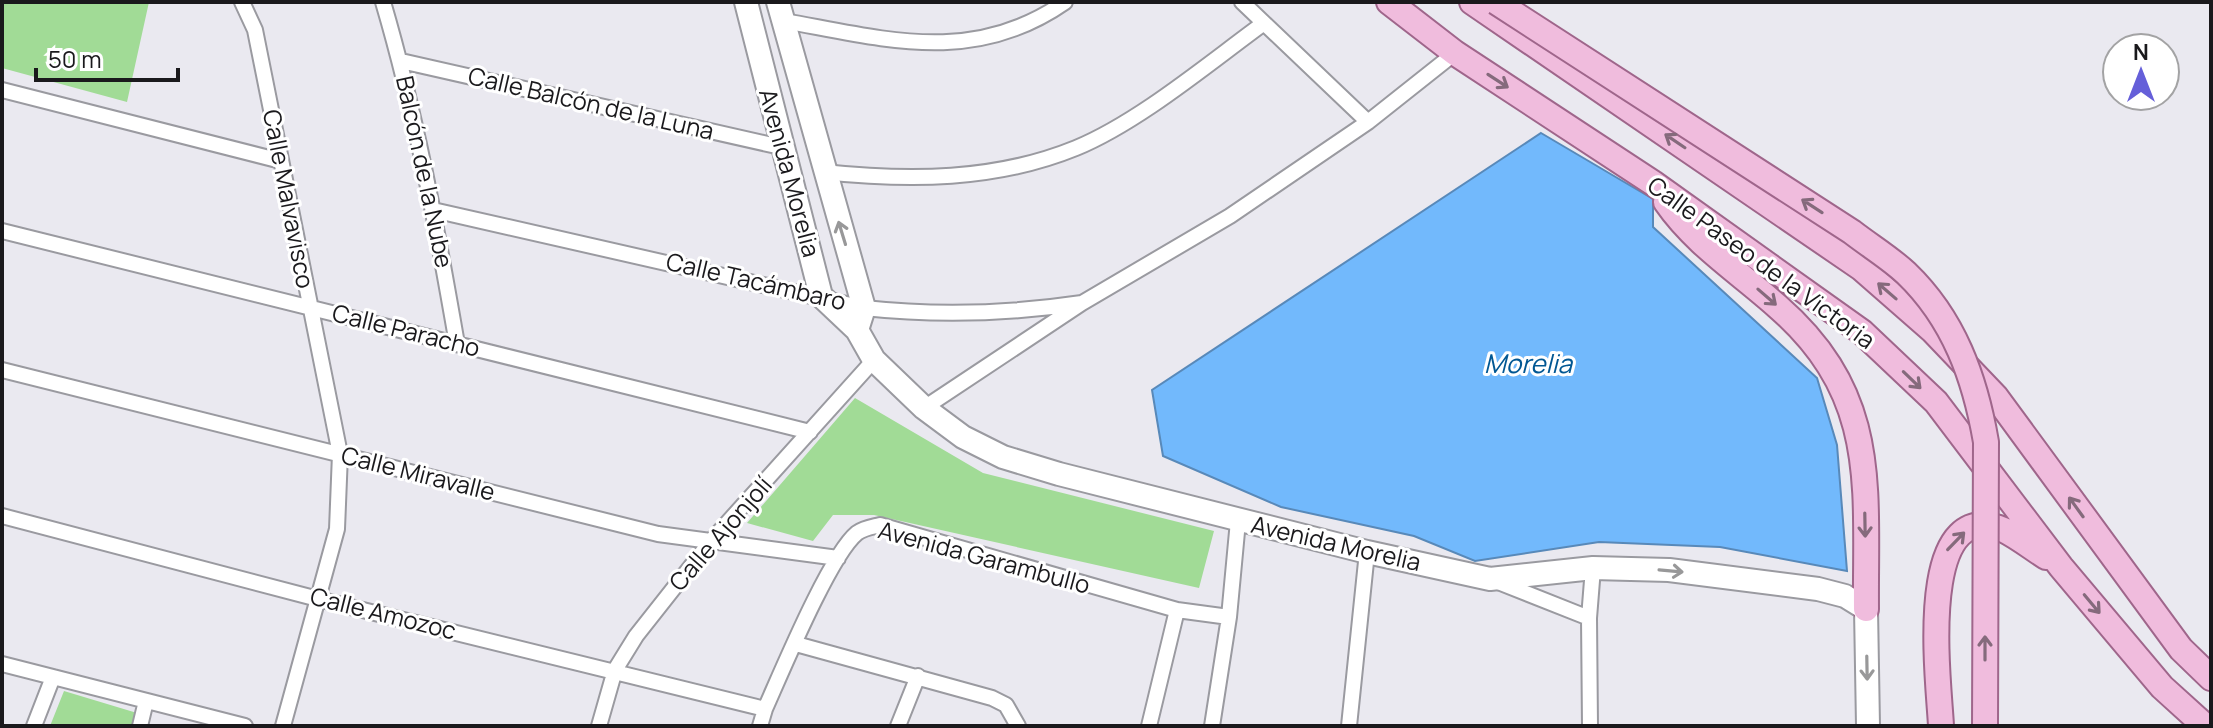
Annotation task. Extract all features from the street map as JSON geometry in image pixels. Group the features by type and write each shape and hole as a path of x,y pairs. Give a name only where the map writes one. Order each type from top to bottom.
{"main road":[{"name":"Avenida Morelia","path":"745,2 821,296 857,330 874,360 924,408 963,437 1003,457 1238,521 1490,579 1593,568 1669,570 1818,589 1845,596 1866,609"},
{"name":"Calle Paseo de la Victoria","path":"1389,2 1455,53 1653,183 1862,332 1936,402 2061,567 2162,687 2205,726"},
{"name":"Calle Paseo de la Victoria","path":"1472,2 1861,268 1933,331 1996,397 2181,649 2211,678"},
{"path":"1496,2 1852,232 1906,273 1940,312 1963,353 1979,397 1986,442 1985,726"},
{"name":"Avenida Morelia","path":"781,12 823,172 864,308"},
{"path":"1653,183 1692,234 1810,338 1839,378 1853,410 1863,447 1868,726"},
{"path":"857,330 864,308"},
{"path":"1941,726 1937,613 1939,576 1947,549 1963,532 1978,526 2002,529 2061,567"}],"street":[{"name":"Calle Malvavisco","path":"242,2 255,30 340,454 337,529 283,726"},
{"name":"Balcón de la Nube","path":"383,2 401,61 433,210 457,344"},
{"path":"781,12 919,45 971,42 1013,31 1065,2"},
{"path":"1242,2 1368,122"},
{"path":"823,172 879,178 949,178 1024,165 1078,147 1137,112 1264,23"},
{"name":"Calle Tacámbaro","path":"924,408 1082,303 1230,216 1368,122 1455,53"},
{"name":"Calle Balcón de la Luna","path":"401,61 781,147"},
{"path":"2,90 281,161"},
{"name":"Calle Tacámbaro","path":"433,210 864,308 926,315 1016,312 1082,303"},
{"name":"Calle Paracho","path":"2,231 810,432"},
{"name":"Calle Ajonjolí","path":"599,726 615,670 636,636 711,541 874,360"},
{"name":"Calle Miravalle","path":"2,370 658,534 838,558"},
{"name":"Calle Amozoc","path":"2,516 318,599 765,709"},
{"path":"1212,726 1229,617 1238,521"},
{"name":"Avenida Garambullo","path":"760,726 765,709 838,558 856,534 880,525 1177,610 1229,617"},
{"path":"1349,726 1367,552"},
{"path":"1590,726 1589,618 1593,568"},
{"path":"1490,579 1589,618"},
{"path":"1149,726 1177,610"},
{"path":"796,644 992,698 1006,705 1018,726"},
{"path":"2,664 245,726"},
{"path":"898,726 918,676"},
{"path":"34,726 53,677"},
{"path":"140,726 146,701"}],"green space":[{"path":"2,2 149,2 127,102 2,68"},
{"path":"855,398 983,473 1214,531 1199,588 874,515 833,515 813,541 747,523"},
{"path":"64,691 137,713 133,726 50,726"}],"water":[{"name":"Morelia","path":"1541,133 1653,199 1653,227 1817,378 1837,445 1847,571 1720,547 1599,542 1475,561 1414,536 1281,507 1163,456 1152,390"}]}
